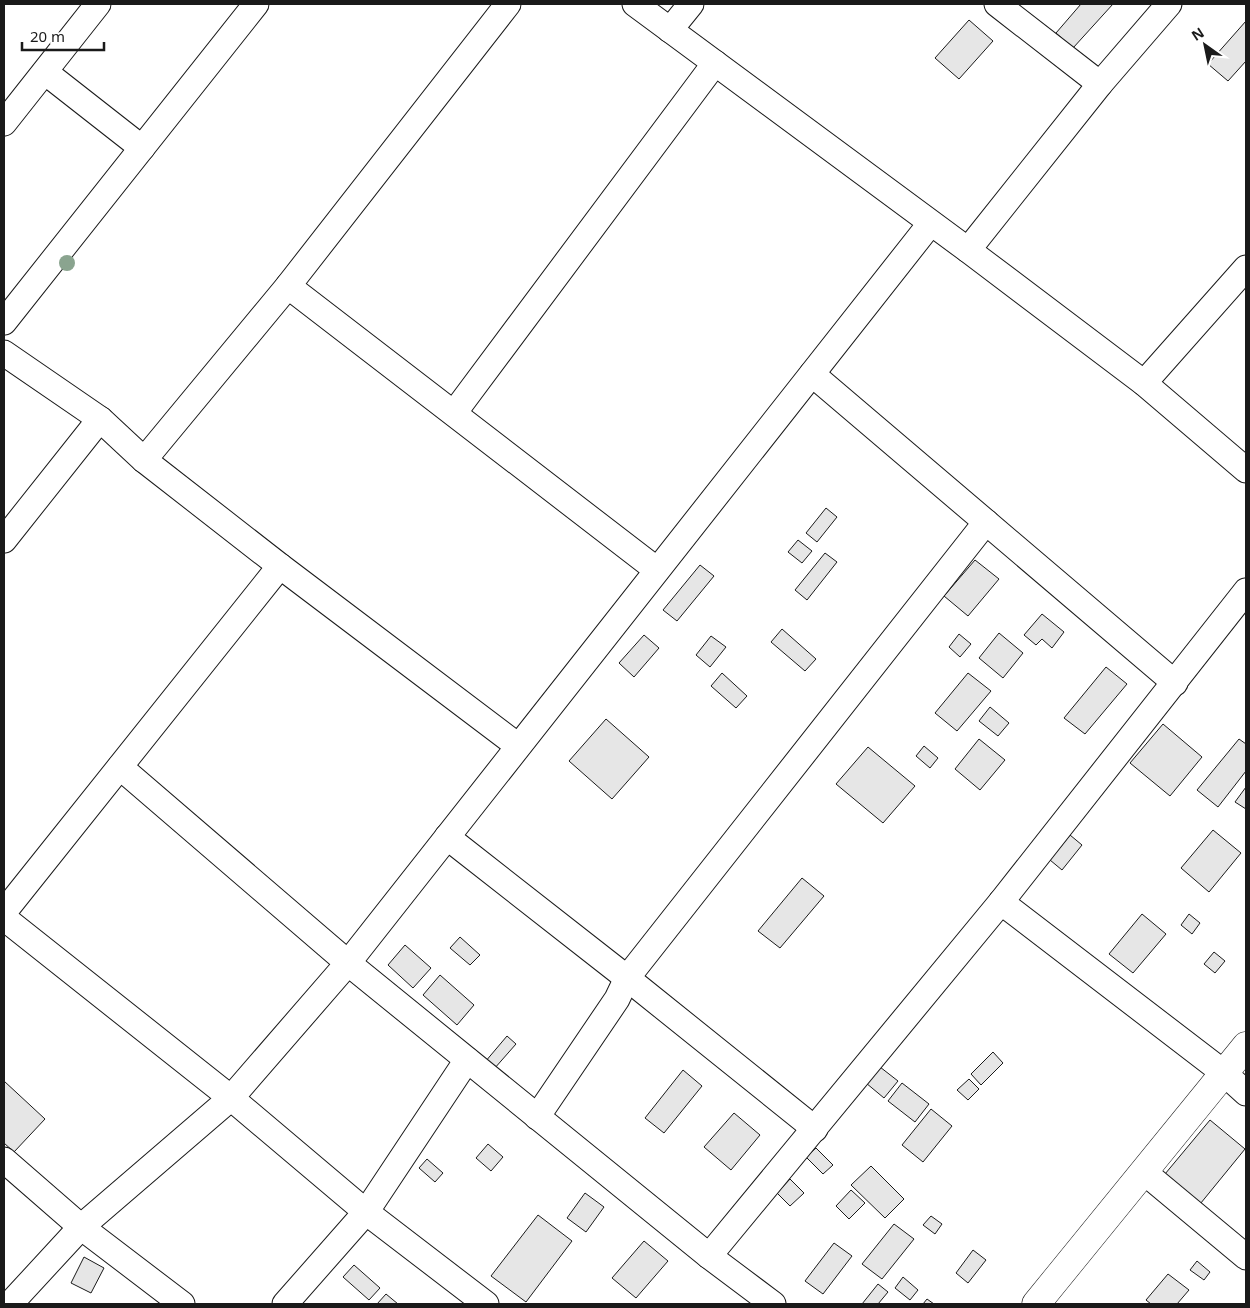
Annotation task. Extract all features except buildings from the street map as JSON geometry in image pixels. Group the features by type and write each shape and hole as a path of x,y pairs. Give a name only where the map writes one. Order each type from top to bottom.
{"street":[{"path":"4,123 98,4"},
{"path":"4,322 256,4"},
{"path":"144,460 288,286 508,4"},
{"path":"635,4 930,224 968,250 1144,383 1246,470"},
{"path":"670,30 691,4"},
{"path":"997,4 1100,84"},
{"path":"968,250 1100,84 1169,4"},
{"path":"454,413 715,63"},
{"path":"45,72 142,148"},
{"path":"10,1304 81,1227 231,1098 348,962 930,224"},
{"path":"1144,383 1246,268"},
{"path":"288,286 657,570"},
{"path":"4,353 100,419 144,460 280,566 518,746"},
{"path":"812,374 1175,682"},
{"path":"4,540 100,419"},
{"path":"537,1117 618,999 626,978 986,522"},
{"path":"4,912 280,566"},
{"path":"709,1256 1001,902 1246,591"},
{"path":"120,767 348,962 467,1060 709,1256 773,1304"},
{"path":"447,836 815,1129"},
{"path":"1001,902 1224,1073 1246,1093"},
{"path":"4,918 231,1098 366,1212 486,1304"},
{"path":"1036,1304 1246,1046"},
{"path":"285,1304 366,1212 467,1060"},
{"path":"4,1160 81,1227 182,1304"},
{"path":"1144,1172 1246,1257"}]}
